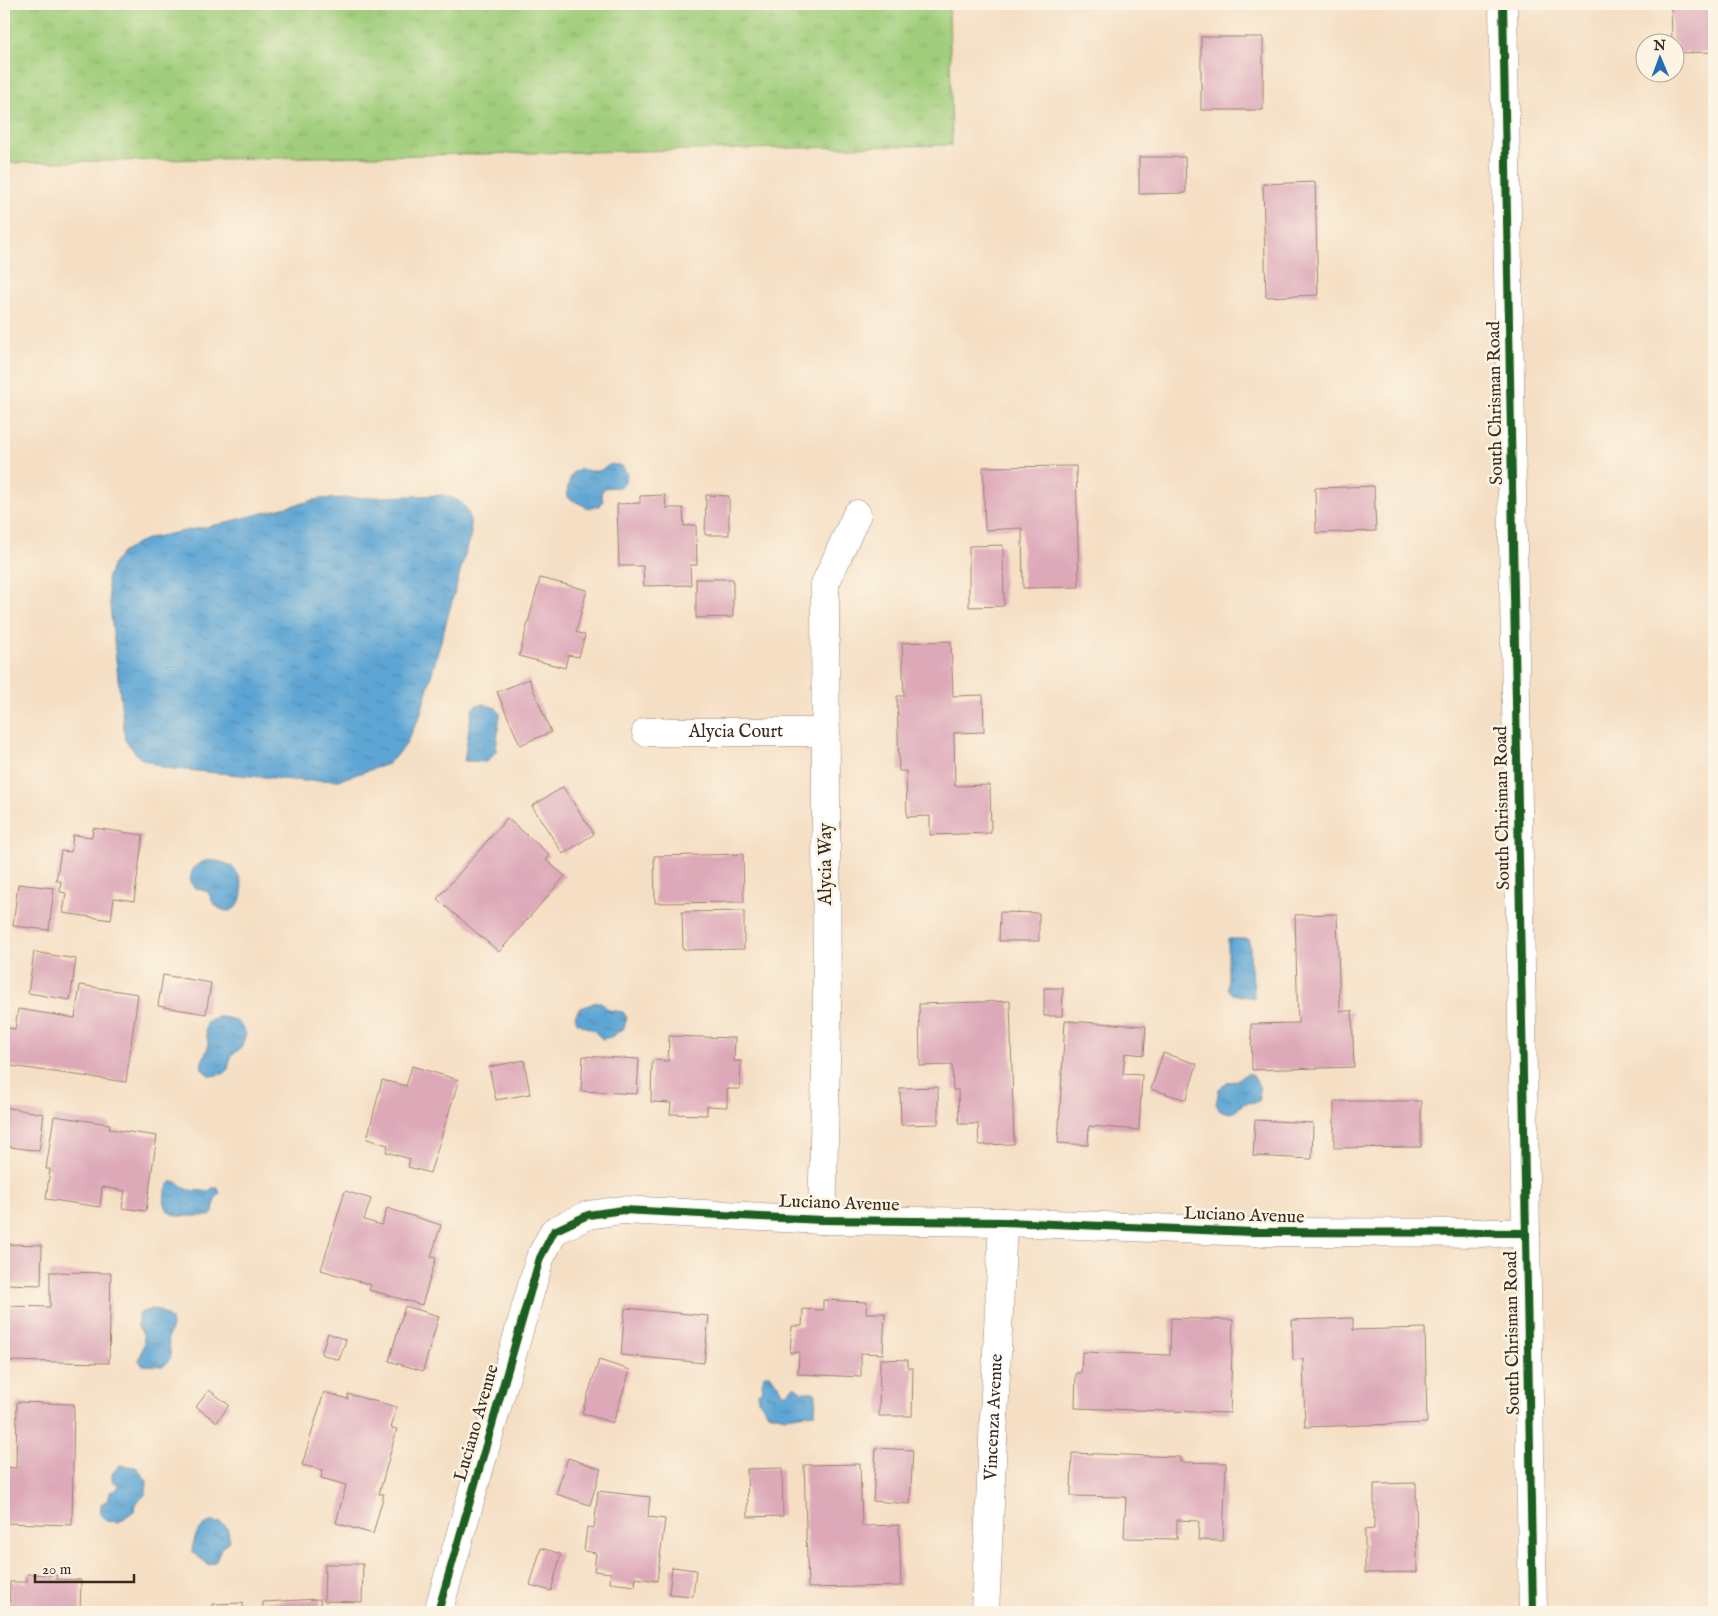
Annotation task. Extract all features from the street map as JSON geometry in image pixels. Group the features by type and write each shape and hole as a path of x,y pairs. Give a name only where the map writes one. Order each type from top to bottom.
{"street":[{"name":"South Chrisman Road","path":"1503,4 1533,1612"},
{"name":"Alycia Way","path":"822,1220 827,1023 826,584 857,514"},
{"name":"Alycia Court","path":"646,732 826,732"},
{"name":"Luciano Avenue","path":"438,1612 540,1258 554,1231 588,1216 623,1210 822,1220 1003,1222 1252,1232 1526,1234"},
{"name":"Vincenza Avenue","path":"985,1612 1003,1222"}],"green space":[{"path":"4,4 949,4 952,145 4,163"}],"water":[{"path":"611,464 622,466 627,474 625,482 619,487 604,488 601,494 603,500 600,506 588,508 569,498 567,491 574,472 578,470 601,470"},
{"path":"444,495 462,504 468,512 471,533 420,716 405,746 388,764 339,780 304,781 164,768 140,758 125,740 107,579 113,564 122,553 135,544 149,538 220,524 318,499"},
{"path":"483,704 496,708 500,714 496,751 487,762 464,761 472,709 476,705"},
{"path":"212,860 228,864 239,876 242,885 240,902 236,908 230,911 223,910 215,905 208,892 195,888 191,883 191,873 195,866"},
{"path":"1228,939 1248,939 1254,998 1232,994 1228,989"},
{"path":"596,1002 601,1002 609,1010 623,1012 627,1018 624,1028 611,1037 602,1039 593,1030 577,1023 575,1016 579,1009"},
{"path":"218,1017 235,1021 246,1034 241,1048 231,1056 228,1069 223,1074 211,1076 205,1073 201,1065 208,1046 206,1025 212,1019"},
{"path":"1246,1074 1252,1074 1259,1086 1260,1100 1245,1103 1232,1113 1220,1111 1216,1104 1219,1089 1227,1082 1235,1081"},
{"path":"171,1182 177,1182 192,1190 209,1192 212,1188 218,1188 220,1194 215,1199 213,1213 210,1216 177,1216 169,1212 165,1205 164,1197 166,1189"},
{"path":"151,1309 159,1310 171,1319 172,1326 168,1338 171,1357 164,1366 142,1365 139,1360 144,1339 138,1327 138,1314"},
{"path":"764,1375 771,1375 783,1393 787,1393 793,1387 802,1392 814,1392 816,1395 815,1413 785,1417 768,1413 758,1400 757,1394 763,1390"},
{"path":"120,1465 136,1467 147,1481 146,1494 135,1504 134,1511 119,1522 106,1521 100,1515 101,1504 109,1499 110,1492 118,1489 118,1484 112,1481 112,1474"},
{"path":"211,1522 221,1523 227,1527 230,1541 221,1548 216,1561 209,1565 192,1552 197,1534 203,1526"}],"building":[{"path":"1671,4 1714,4 1714,52 1686,53 1686,32 1672,32"},
{"path":"1201,37 1263,37 1263,110 1201,110"},
{"path":"1139,157 1185,157 1186,193 1139,194"},
{"path":"1315,182 1318,295 1266,297 1263,184"},
{"path":"1076,466 1079,587 1023,588 1022,528 985,530 983,467"},
{"path":"1374,486 1376,531 1316,533 1315,488"},
{"path":"665,495 666,508 683,508 684,526 696,525 697,565 690,565 691,585 644,586 643,566 619,566 617,504 640,503 640,496"},
{"path":"706,495 729,496 729,535 705,535"},
{"path":"1003,545 1004,606 969,607 969,546"},
{"path":"540,578 587,590 576,632 585,635 579,657 568,655 565,668 519,656"},
{"path":"696,579 733,579 733,617 696,618"},
{"path":"951,641 953,696 983,695 984,732 954,733 955,786 990,785 991,833 930,835 930,816 907,817 906,771 899,771 897,696 904,696 902,643"},
{"path":"529,679 551,732 520,745 497,692"},
{"path":"563,787 594,834 563,854 532,806"},
{"path":"507,818 550,855 546,860 565,876 499,952 437,899"},
{"path":"93,828 143,835 134,901 114,898 111,920 63,913 66,893 60,892 61,881 56,881 61,851 71,852 73,835 92,837"},
{"path":"743,854 744,902 655,903 654,856"},
{"path":"18,884 54,888 49,930 13,926"},
{"path":"744,911 744,949 683,950 682,912"},
{"path":"1000,912 1039,913 1039,941 999,941"},
{"path":"1337,914 1340,1011 1352,1011 1354,1067 1252,1070 1251,1024 1298,1023 1295,915"},
{"path":"34,952 76,959 70,1000 28,993"},
{"path":"163,975 211,983 206,1014 158,1006"},
{"path":"80,985 138,994 126,1082 4,1065 4,1027 15,1029 18,1009 75,1018"},
{"path":"1044,988 1063,988 1062,1016 1044,1016"},
{"path":"1010,1001 1014,1144 979,1145 978,1124 959,1124 958,1090 953,1090 952,1065 920,1066 919,1004"},
{"path":"1065,1021 1146,1026 1144,1055 1125,1053 1123,1074 1142,1075 1139,1130 1089,1126 1088,1145 1058,1143"},
{"path":"669,1036 735,1038 734,1061 741,1061 740,1089 727,1089 727,1107 707,1106 707,1115 670,1114 671,1103 651,1102 652,1060 668,1061"},
{"path":"1163,1053 1197,1064 1186,1100 1151,1089"},
{"path":"583,1056 639,1059 637,1094 581,1091"},
{"path":"524,1060 530,1094 496,1100 489,1067"},
{"path":"412,1066 459,1080 430,1173 408,1167 410,1159 386,1152 388,1145 367,1139 382,1080 406,1086"},
{"path":"938,1087 938,1124 901,1125 900,1088"},
{"path":"1334,1101 1421,1101 1421,1147 1334,1148"},
{"path":"4,1107 44,1114 39,1151 4,1146"},
{"path":"54,1116 110,1124 109,1129 157,1136 146,1211 122,1208 125,1191 102,1187 100,1207 46,1199 50,1169 46,1169"},
{"path":"1255,1120 1313,1123 1312,1159 1253,1156"},
{"path":"345,1191 371,1199 364,1220 382,1225 387,1208 441,1225 431,1257 436,1258 422,1305 369,1290 371,1285 321,1270"},
{"path":"5,1244 42,1245 41,1285 4,1284"},
{"path":"50,1272 111,1273 109,1363 4,1361 4,1306 50,1307"},
{"path":"823,1300 867,1302 866,1313 885,1313 883,1354 861,1353 861,1377 798,1374 799,1352 790,1353 792,1326 802,1326 803,1309 823,1310"},
{"path":"405,1306 439,1316 423,1371 389,1361"},
{"path":"625,1308 709,1316 704,1363 621,1355"},
{"path":"1171,1318 1233,1320 1230,1413 1075,1408 1076,1373 1081,1373 1082,1352 1170,1355"},
{"path":"1353,1318 1353,1330 1425,1328 1427,1423 1305,1427 1303,1359 1293,1360 1292,1320"},
{"path":"328,1333 346,1340 339,1360 321,1354"},
{"path":"880,1359 908,1360 908,1368 913,1368 912,1416 879,1416"},
{"path":"599,1360 630,1370 613,1423 582,1413"},
{"path":"209,1390 229,1405 217,1422 196,1407"},
{"path":"324,1392 348,1399 348,1394 397,1407 391,1428 397,1429 379,1494 384,1494 373,1534 336,1523 346,1485 321,1478 323,1470 302,1465"},
{"path":"17,1402 74,1404 72,1525 4,1523 4,1467 16,1468"},
{"path":"876,1448 913,1450 910,1504 873,1501"},
{"path":"1072,1453 1180,1457 1180,1462 1226,1463 1223,1541 1198,1540 1199,1521 1177,1520 1177,1539 1124,1538 1126,1497 1071,1496"},
{"path":"568,1458 601,1469 590,1505 556,1494"},
{"path":"860,1464 862,1526 899,1525 901,1586 808,1588 804,1465"},
{"path":"782,1468 783,1516 748,1517 747,1469"},
{"path":"1416,1483 1417,1572 1365,1573 1365,1530 1374,1529 1374,1484"},
{"path":"598,1491 650,1497 648,1517 665,1519 657,1581 636,1578 635,1586 610,1583 611,1573 594,1571 596,1553 584,1551 587,1527 594,1528"},
{"path":"541,1548 561,1554 551,1591 530,1585"},
{"path":"325,1564 363,1564 362,1602 324,1601"},
{"path":"672,1567 696,1570 693,1596 669,1594"},
{"path":"27,1574 57,1575 56,1579 81,1580 80,1612 9,1612 10,1582 27,1582"},
{"path":"320,1599 321,1612 263,1612 263,1602"},
{"path":"243,1603 243,1612 214,1612 213,1604"}],"cycle path":[{"path":"1503,4 1533,1612"},
{"path":"438,1612 540,1258 554,1231 588,1215 623,1210 822,1220 1003,1222 1252,1232 1526,1233"}]}
